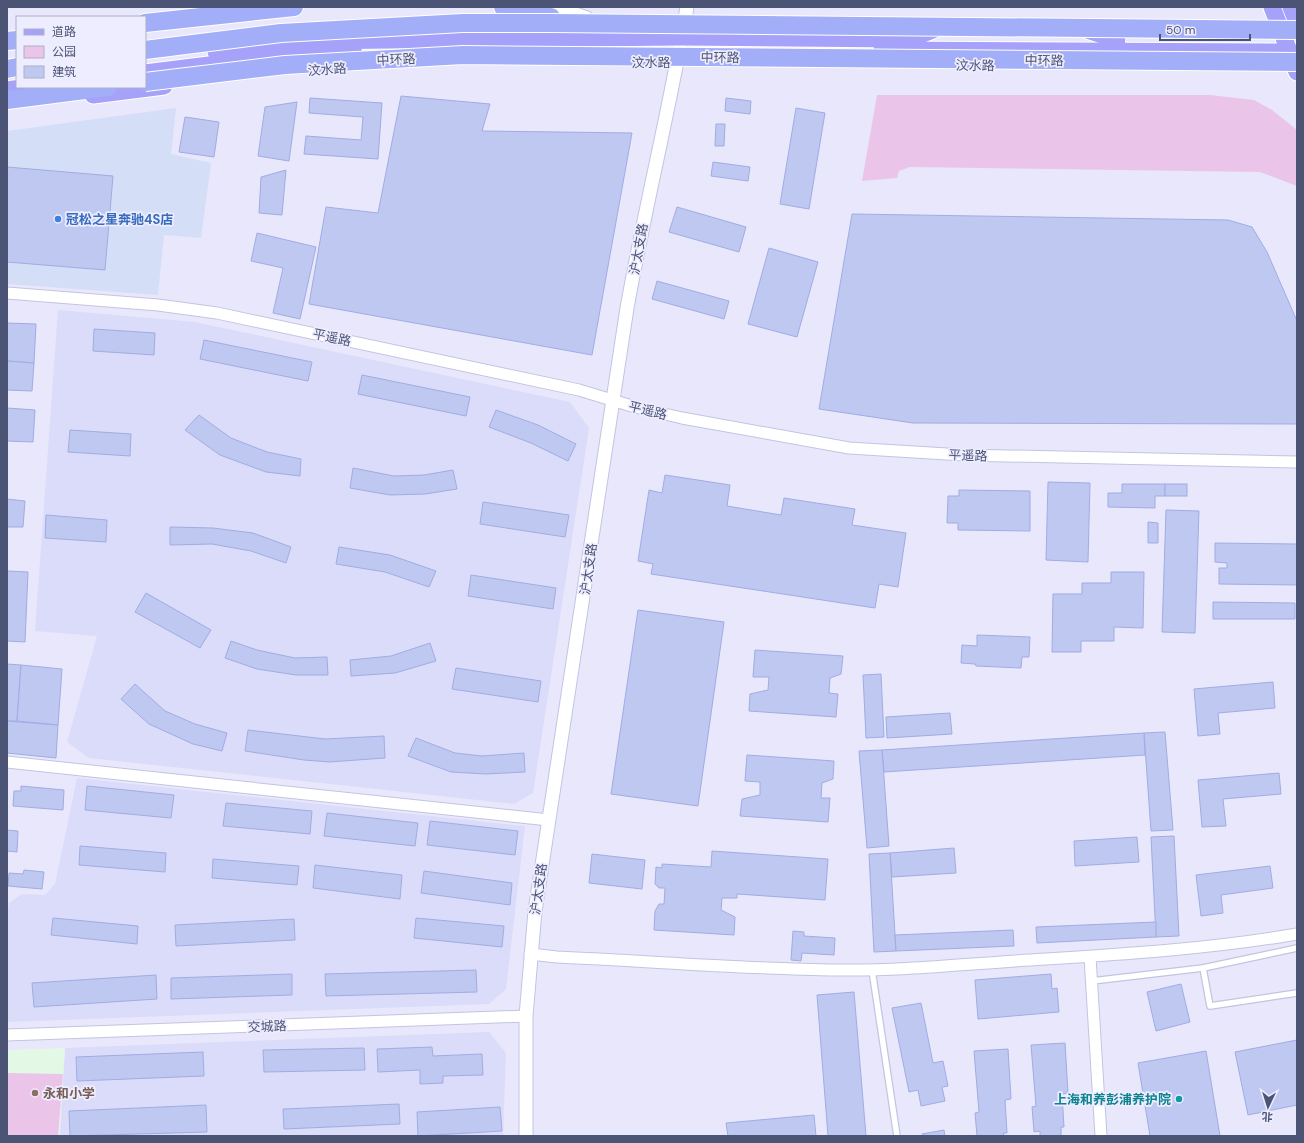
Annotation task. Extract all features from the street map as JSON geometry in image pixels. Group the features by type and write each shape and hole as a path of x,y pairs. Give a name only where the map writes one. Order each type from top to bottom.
{"highway":[{"path":"146,23 294,7"},
{"path":"498,12 554,12"},
{"path":"146,49 281,33 463,23 551,22 1294,56"},
{"name":"中环路","path":"146,82 285,66 463,56 1294,56"},
{"path":"7,100 100,88"}],"main road":[{"path":"1272,7 1294,56"},
{"path":"554,12 587,17 686,12 959,20 1297,22 1291,7"},
{"path":"446,39 498,12"},
{"path":"146,44 288,27 498,12"},
{"path":"911,39 959,20"},
{"path":"1060,21 1117,40"},
{"name":"汶水路","path":"146,61 303,41 446,39 680,49"},
{"name":"汶水路","path":"7,106 218,80 374,66 680,49 911,39 1117,40 1294,56"},
{"path":"146,49 182,56"},
{"name":"汶水路","path":"146,73 297,54 680,49 1294,56"},
{"path":"7,90 22,88"}],"street":[{"path":"143,16 215,7"},
{"name":"沪太支路","path":"526,1136 526,1016 530,954 549,820 612,400 638,249 680,49 686,12"},
{"name":"平遥路","path":"7,293 158,305 217,313 564,387 659,412 726,427 826,444 884,451 963,456 1297,462"},
{"path":"7,762 549,820"},
{"path":"530,954 557,957 778,968 872,970 1090,957 1215,946 1297,934"},
{"path":"1090,957 1101,1136"},
{"name":"交城路","path":"7,1035 526,1016"}],"lane":[{"path":"1092,981 1203,968 1297,948"},
{"path":"1203,968 1210,1006 1297,993"},
{"path":"872,970 897,1136"}],"shaded area":[{"path":"176,108 171,154 211,163 201,238 164,235 158,295 7,284 7,131"},
{"path":"58,310 195,322 570,402 589,428 533,793 514,804 89,758 67,742 97,636 35,631"},
{"path":"77,778 525,826 506,989 489,1004 7,1022 7,916 9,903 22,894 45,895 55,884"},
{"path":"489,1032 506,1053 503,1136 60,1136 65,1048"},
{"name":"永和小学","path":"65,1048 59,1136 7,1136 7,1050"}],"green space":[{"path":"877,95 1210,95 1254,100 1272,110 1297,130 1297,186 1260,172 910,167 899,171 897,178 862,181"},
{"name":"永和小学","path":"7,1073 63,1074 58,1136 7,1136"}],"building":[{"path":"401,96 490,104 482,131 632,133 592,355 309,304 326,207 378,213"},
{"path":"310,98 382,103 378,159 304,154 306,136 361,140 363,117 309,113"},
{"path":"726,98 751,101 750,114 725,111"},
{"path":"297,102 289,161 258,156 265,107"},
{"path":"796,108 825,113 809,209 780,204"},
{"path":"185,117 219,122 214,157 179,152"},
{"path":"716,124 725,124 724,146 715,146"},
{"path":"713,162 750,167 748,181 711,176"},
{"name":"冠松之星奔驰4S店","path":"7,167 113,176 105,270 7,262"},
{"path":"286,170 282,215 259,213 261,177"},
{"path":"677,207 746,227 739,252 669,232"},
{"path":"852,214 1228,220 1252,227 1267,252 1297,321 1297,424 913,423 819,409"},
{"path":"257,233 316,247 300,319 273,313 283,268 251,261"},
{"path":"769,248 818,262 797,337 748,324"},
{"path":"657,281 729,301 724,319 652,299"},
{"path":"7,323 36,324 34,363 7,361"},
{"path":"94,329 155,333 154,355 93,351"},
{"path":"204,340 312,362 308,381 200,359"},
{"path":"7,361 34,363 32,391 7,390"},
{"path":"362,375 470,397 466,416 358,394"},
{"path":"7,408 35,410 33,442 7,441"},
{"path":"496,410 538,425 576,444 568,461 531,443 489,427"},
{"path":"199,415 231,438 267,452 301,459 300,476 266,472 220,455 185,430"},
{"path":"70,430 131,434 130,456 68,452"},
{"path":"353,468 394,476 424,475 453,470 457,489 425,494 390,495 350,488"},
{"path":"665,475 730,485 727,506 781,515 784,498 855,509 852,525 906,533 898,587 879,584 875,608 651,574 653,564 638,561 649,490 662,493"},
{"path":"1048,482 1090,483 1088,562 1046,560"},
{"path":"1122,484 1165,484 1165,496 1155,496 1155,508 1108,507 1108,493 1122,493"},
{"path":"1165,484 1187,484 1187,496 1165,496"},
{"path":"959,490 1030,491 1030,531 958,530 958,523 947,523 948,496 959,496"},
{"path":"7,499 25,501 23,527 7,527"},
{"path":"483,502 569,515 565,537 480,524"},
{"path":"1166,510 1199,511 1195,633 1162,632"},
{"path":"46,515 107,520 106,542 45,538"},
{"path":"1148,522 1158,523 1158,543 1148,543"},
{"path":"170,527 213,528 253,533 291,547 286,563 251,551 212,544 170,545"},
{"path":"1215,543 1297,544 1297,585 1219,584 1219,568 1227,568 1227,563 1215,562"},
{"path":"339,547 390,555 436,571 429,587 385,572 336,564"},
{"path":"7,571 28,572 25,642 7,641"},
{"path":"1111,572 1144,572 1143,628 1114,627 1114,641 1081,641 1081,652 1052,652 1053,594 1082,594 1082,583 1111,583"},
{"path":"471,575 556,588 553,609 468,596"},
{"path":"146,593 211,630 200,648 135,612"},
{"path":"1213,602 1295,603 1295,619 1213,619"},
{"path":"638,610 724,622 698,806 611,794"},
{"path":"977,635 1030,637 1029,657 1022,657 1021,668 976,666 975,664 961,663 962,645 977,646"},
{"path":"231,641 257,650 295,658 327,657 328,675 296,675 257,669 225,658"},
{"path":"430,643 436,661 395,673 351,676 350,660 391,656"},
{"path":"755,650 843,656 841,674 830,678 829,693 838,694 836,717 749,711 750,694 768,690 769,677 753,677"},
{"path":"7,664 21,665 17,721 7,721"},
{"path":"21,665 62,669 58,725 17,721"},
{"path":"456,668 541,681 538,702 452,689"},
{"path":"881,674 884,737 866,738 863,675"},
{"path":"1273,682 1275,708 1218,713 1220,734 1198,736 1194,689"},
{"path":"135,684 165,711 195,724 227,733 222,751 193,744 149,724 121,699"},
{"path":"950,713 952,734 887,738 886,717"},
{"path":"7,721 58,725 56,758 7,753"},
{"path":"248,730 325,739 384,736 385,758 329,762 304,760 245,751"},
{"path":"1165,732 1173,830 1151,831 1144,733"},
{"path":"1144,733 1145,755 884,772 882,750"},
{"path":"416,738 455,753 482,756 524,753 525,772 486,774 451,772 408,756"},
{"path":"882,750 889,846 867,848 859,751"},
{"path":"747,755 834,761 833,779 822,783 821,798 830,798 828,822 740,816 742,799 760,795 760,782 745,781"},
{"path":"1279,773 1281,794 1223,799 1226,826 1202,827 1198,780"},
{"path":"21,786 64,790 63,810 13,806 14,791 21,791"},
{"path":"87,786 174,795 171,818 85,810"},
{"path":"226,803 312,811 310,834 223,826"},
{"path":"327,813 418,823 415,846 324,836"},
{"path":"430,821 518,831 515,855 427,845"},
{"path":"7,830 18,831 17,852 8,851 7,856"},
{"path":"1174,836 1179,936 1156,937 1151,837"},
{"path":"1137,837 1139,862 1075,866 1074,841"},
{"path":"80,846 166,853 165,872 79,865"},
{"path":"954,848 956,873 892,877 890,853"},
{"path":"712,851 828,859 825,900 737,894 737,898 722,898 721,910 735,917 734,935 654,930 655,911 659,904 664,904 665,888 659,888 655,884 656,867 662,868 662,864 711,867"},
{"path":"890,853 896,951 874,952 869,854"},
{"path":"592,854 645,860 642,889 589,883"},
{"path":"213,859 299,866 297,885 212,878"},
{"path":"315,865 402,875 400,899 313,888"},
{"path":"1270,866 1273,888 1221,895 1223,913 1201,916 1196,875"},
{"path":"24,870 44,872 42,889 8,886 9,873 23,874"},
{"path":"424,871 512,883 510,905 421,893"},
{"path":"53,918 138,926 137,944 51,935"},
{"path":"416,918 504,926 502,947 414,938"},
{"path":"294,919 295,940 176,946 175,925"},
{"path":"1156,922 1156,937 1037,943 1036,927"},
{"path":"1013,930 1014,946 896,951 895,935"},
{"path":"793,931 804,932 804,936 835,938 834,955 802,953 801,961 791,960"},
{"path":"476,970 477,992 326,996 325,974"},
{"path":"292,974 292,995 171,999 171,978"},
{"path":"1051,974 1052,989 1057,988 1059,1012 978,1019 975,980"},
{"path":"156,975 157,999 34,1007 32,983"},
{"path":"1181,984 1190,1022 1156,1031 1147,992"},
{"path":"854,992 866,1136 828,1136 817,995"},
{"path":"921,1003 933,1063 943,1061 948,1086 942,1087 945,1101 921,1106 918,1090 909,1092 892,1008"},
{"path":"1297,1040 1297,1105 1248,1115 1235,1052"},
{"path":"1065,1043 1068,1093 1062,1094 1064,1127 1061,1127 1061,1136 1040,1136 1040,1131 1034,1132 1032,1107 1036,1106 1031,1045"},
{"path":"432,1047 433,1056 482,1054 483,1075 443,1076 443,1083 420,1084 420,1070 378,1072 377,1049"},
{"path":"364,1048 365,1070 264,1072 263,1050"},
{"path":"1008,1049 1011,1099 1005,1100 1007,1133 1003,1133 1004,1136 977,1136 975,1113 979,1112 974,1051"},
{"name":"上海和养彭浦养护院","path":"1206,1051 1220,1136 1150,1136 1138,1063"},
{"path":"203,1052 204,1076 77,1081 76,1057"},
{"path":"399,1104 400,1124 284,1129 283,1109"},
{"path":"206,1105 207,1132 70,1136 69,1111"},
{"path":"500,1107 502,1131 418,1136 417,1112"},
{"path":"814,1115 816,1136 728,1136 726,1123"},
{"path":"944,1130 945,1136 923,1136 922,1134"}],"place":[{"name":"冠松之星奔驰4S店","path":"58,219"},
{"name":"永和小学","path":"35,1093"},
{"name":"上海和养彭浦养护院","path":"1179,1099"}]}
